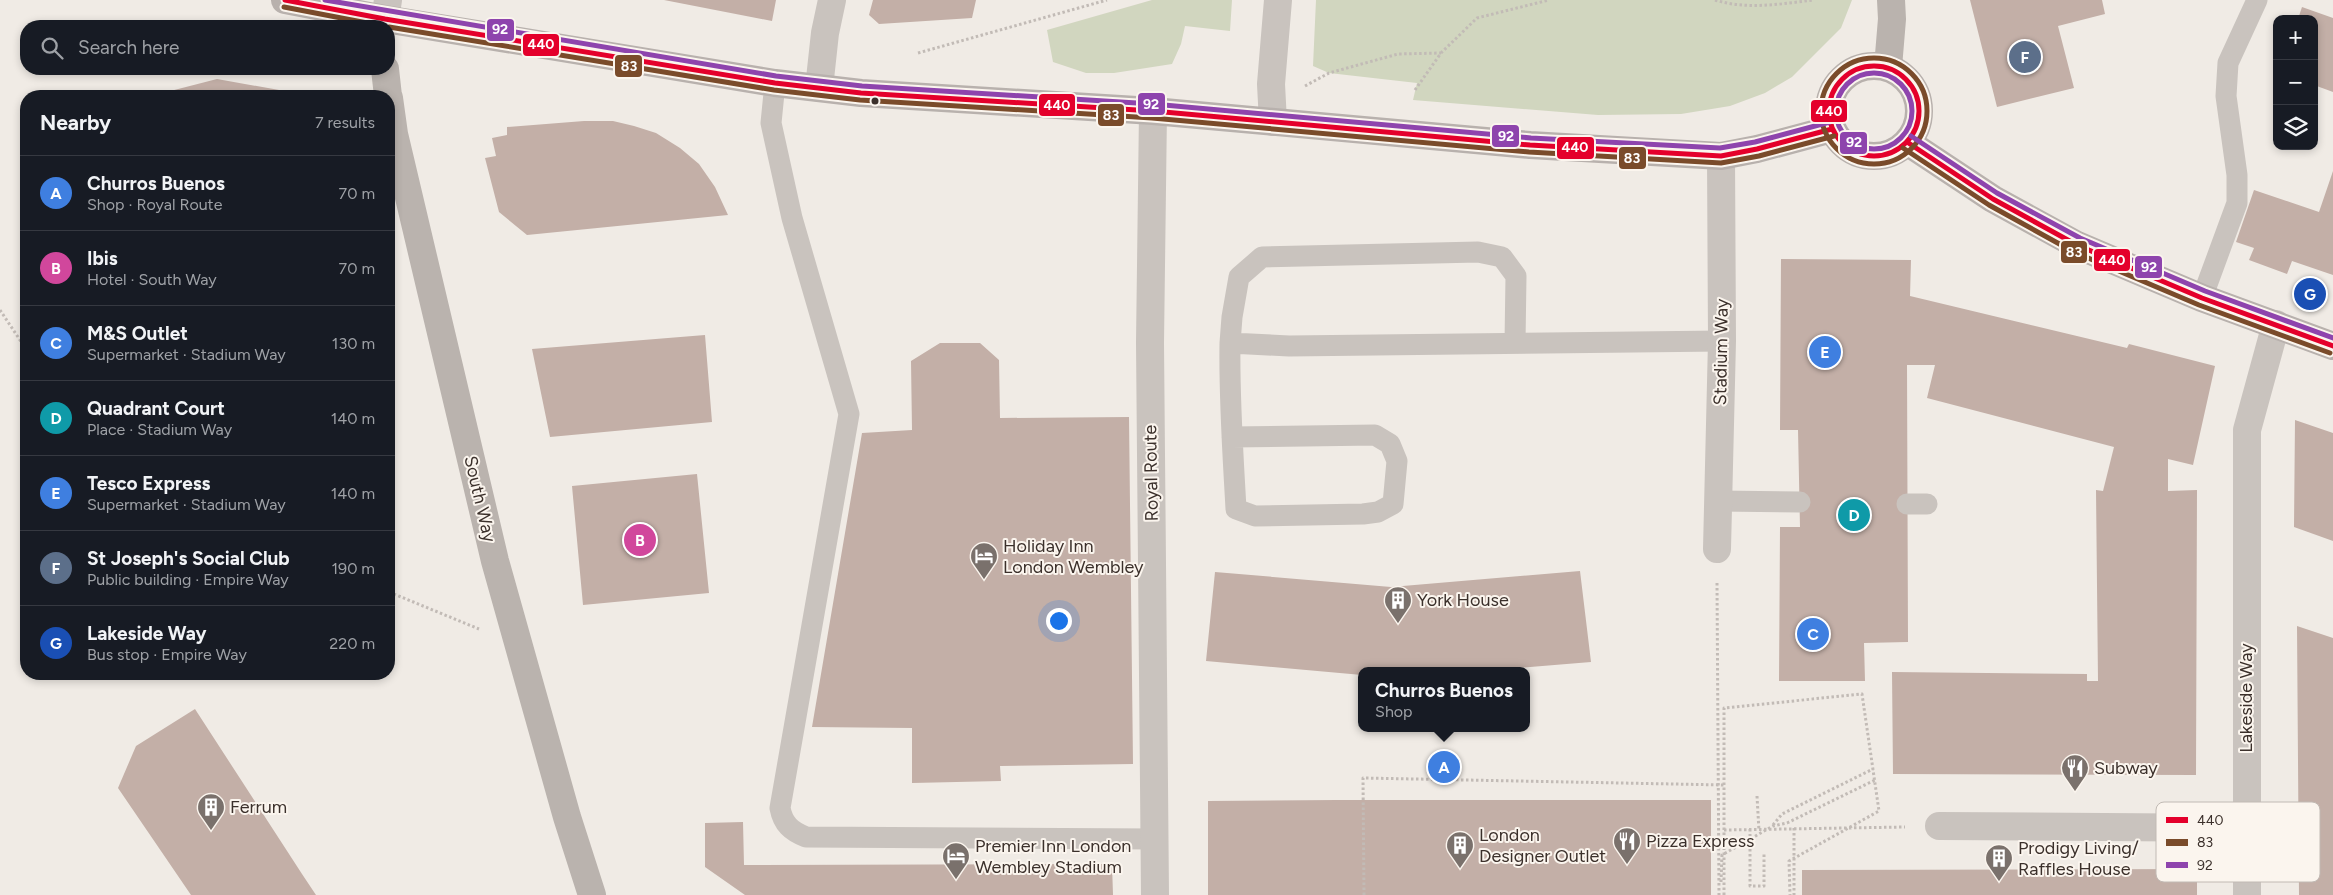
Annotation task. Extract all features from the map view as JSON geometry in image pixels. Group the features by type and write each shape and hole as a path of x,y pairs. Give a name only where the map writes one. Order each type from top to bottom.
{"main road":[{"path":"285,0 386,15 775,83 861,93 1153,111 1530,145 1721,156 1758,149 1832,129"},
{"path":"1888,67 1892,19 1891,0"},
{"path":"1875,65 1888,67 1900,73 1916,93 1919,119 1907,142 1895,151 1881,156 1866,156 1852,151 1832,129 1829,116 1830,103 1834,91 1841,80 1851,72 1862,67 1875,65"},
{"name":"South Way","path":"386,75 388,90"},
{"name":"South Way","path":"395,138 495,561 566,817 592,895"},
{"path":"1907,142 1993,199 2077,245 2202,298 2333,346"}],"street":[{"path":"819,88 825,33 832,0"},
{"path":"1273,122 1271,84 1278,0"},
{"name":"Royal Route","path":"1153,111 1150,343 1155,895"},
{"name":"Stadium Way","path":"1717,549 1722,341 1721,156"},
{"name":"Lakeside Way","path":"2247,802 2247,430 2276,324"},
{"path":"1938,826 2156,827"},
{"name":"Lakeside Way","path":"2247,882 2247,895"}],"lane":[{"path":"2202,298 2237,203 2237,175 2226,96 2228,63 2257,0"},
{"path":"775,83 771,123 788,199 849,414 780,808 782,820 793,832 806,837 1155,839"},
{"path":"1232,437 1375,435 1390,444 1396,461 1393,504 1378,512 1363,514 1254,516 1236,509 1229,389 1232,317 1239,277 1262,257 1478,252 1502,257 1516,276 1515,343"},
{"path":"1230,344 1289,346 1722,341"},
{"path":"1718,501 1800,502"}],"path":[{"path":"918,53 1106,0"},
{"path":"1415,90 1442,53 1477,18 1549,0"},
{"path":"1715,0 1748,5 1813,0"},
{"path":"1301,80 1300,88 1329,73 1398,54 1442,53"},
{"path":"0,310 20,340"},
{"path":"1717,549 1722,895"},
{"path":"395,594 482,630"},
{"path":"1722,895 1724,708 1862,694 1879,811 1789,861 1790,895"},
{"path":"1773,826 1782,814 1873,769"},
{"path":"1364,895 1363,778 1724,784"},
{"path":"1722,895 1722,855 1759,831 1787,823 1875,780"},
{"path":"1756,807 1758,796 1759,831"},
{"path":"1722,895 1724,830 1750,829 1759,831 1794,828 1938,826"},
{"path":"1794,828 1794,895"},
{"path":"1750,829 1750,886 1764,886 1765,853"}],"green space":[{"path":"1152,0 1232,0 1230,31 1185,26 1181,44 1172,64 1114,73 1086,73 1053,62 1047,30"},
{"path":"1316,0 1852,0 1841,28 1792,77 1765,93 1730,106 1681,114 1598,115 1413,100 1417,83 1329,73 1313,66"}],"building":[{"path":"664,0 776,0 772,21"},
{"path":"873,0 976,0 972,18 879,24 869,15"},
{"path":"1970,0 2102,0 2105,14 2058,26 2074,88 1997,107"},
{"path":"2302,7 2333,18 2333,92 2318,86 2318,15 2299,15"},
{"path":"217,79 279,90 174,90"},
{"path":"584,121 613,121 634,126 656,133 680,148 699,164 715,187 728,215 527,235 499,212 485,158 496,156 492,138 507,135 507,127"},
{"path":"2333,171 2333,275 2292,261 2287,274 2249,260 2254,248 2236,242 2254,190 2319,212"},
{"path":"1781,259 1911,260 1910,296 2127,348 2129,344 2215,366 2193,465 2168,459 2168,491 2197,490 2196,775 1893,774 1892,672 2087,674 2087,681 2098,681 2096,490 2103,491 2114,447 1927,398 1935,365 1907,365 1908,642 1864,643 1865,681 1779,681 1780,527 1800,527 1798,430 1780,430"},
{"path":"705,335 712,422 550,437 532,349"},
{"name":"Holiday Inn London Wembley","path":"940,343 980,343 999,360 1000,418 1129,417 1133,764 1000,766 1001,781 912,783 912,728 812,727 862,433 912,430 911,361"},
{"path":"2295,420 2333,433 2333,541 2294,527"},
{"path":"697,474 709,593 583,605 572,486"},
{"name":"York House","path":"1580,571 1591,662 1530,667 1358,667 1358,675 1206,661 1215,572 1391,587"},
{"path":"2297,626 2333,638 2333,895 2299,895 2299,882 2320,882 2320,802 2298,802"},
{"name":"Ferrum","path":"195,709 316,895 191,895 118,788 136,746"},
{"name":"London Designer Outlet","path":"1711,800 1711,895 1208,895 1208,801"},
{"name":"Premier Inn London Wembley Stadium","path":"743,822 744,865 1112,864 1113,895 745,895 705,867 705,823"},
{"name":"Prodigy Living/ Raffles House","path":"2156,869 2156,882 2197,882 2197,895 1802,895 1802,870"}],"transit line":[{"name":"440","path":"285,0 391,20"},
{"name":"92","path":"325,0 776,76 862,86 1153,104 1531,138 1720,148 1755,142 1830,122"},
{"name":"83","path":"284,7 352,20"},
{"name":"440","path":"395,21 775,83 861,93 1153,111 1530,145 1721,156 1757,149 1832,129"},
{"name":"83","path":"395,28 774,90 860,100 1152,118 1529,152 1721,163 1759,156 1834,136"},
{"name":"83","path":"1874,58 1894,62 1911,74 1923,91 1927,111 1923,131 1911,148 1894,160 1874,164 1854,160 1837,148 1825,131 1821,111 1825,91 1837,74 1854,62 1874,58"},
{"name":"440","path":"1874,66 1891,69 1906,79 1916,94 1919,111 1916,128 1906,143 1891,153 1874,156 1857,153 1842,143 1832,128 1829,111 1832,94 1842,79 1857,69 1874,66"},
{"name":"92","path":"1874,73 1888,76 1901,84 1909,97 1912,111 1909,125 1901,138 1888,146 1874,149 1860,146 1847,138 1839,125 1836,111 1839,97 1847,84 1860,76 1874,73"},
{"name":"92","path":"1911,136 1997,193 2080,238 2205,291 2333,338"},
{"name":"440","path":"1907,142 1993,199 2077,245 2202,298 2333,346"},
{"name":"83","path":"1903,148 1989,205 2074,252 2199,305 2330,353"}],"place":[{"name":"St Joseph's Social Club","path":"2025,57"},
{"name":"Lakeside Way","path":"2310,294"},
{"name":"Tesco Express","path":"1825,352"},
{"name":"Quadrant Court","path":"1854,515"},
{"name":"Ibis","path":"640,540"},
{"name":"Holiday Inn London Wembley","path":"984,580"},
{"name":"York House","path":"1398,624"},
{"name":"M&S Outlet","path":"1813,634"},
{"name":"Churros Buenos","path":"1444,767"},
{"name":"Subway","path":"2075,792"},
{"name":"Ferrum","path":"211,831"},
{"name":"Pizza Express","path":"1627,865"},
{"name":"London Designer Outlet","path":"1460,869"},
{"name":"Premier Inn London Wembley Stadium","path":"956,880"},
{"name":"Prodigy Living/ Raffles House","path":"1999,882"}]}
